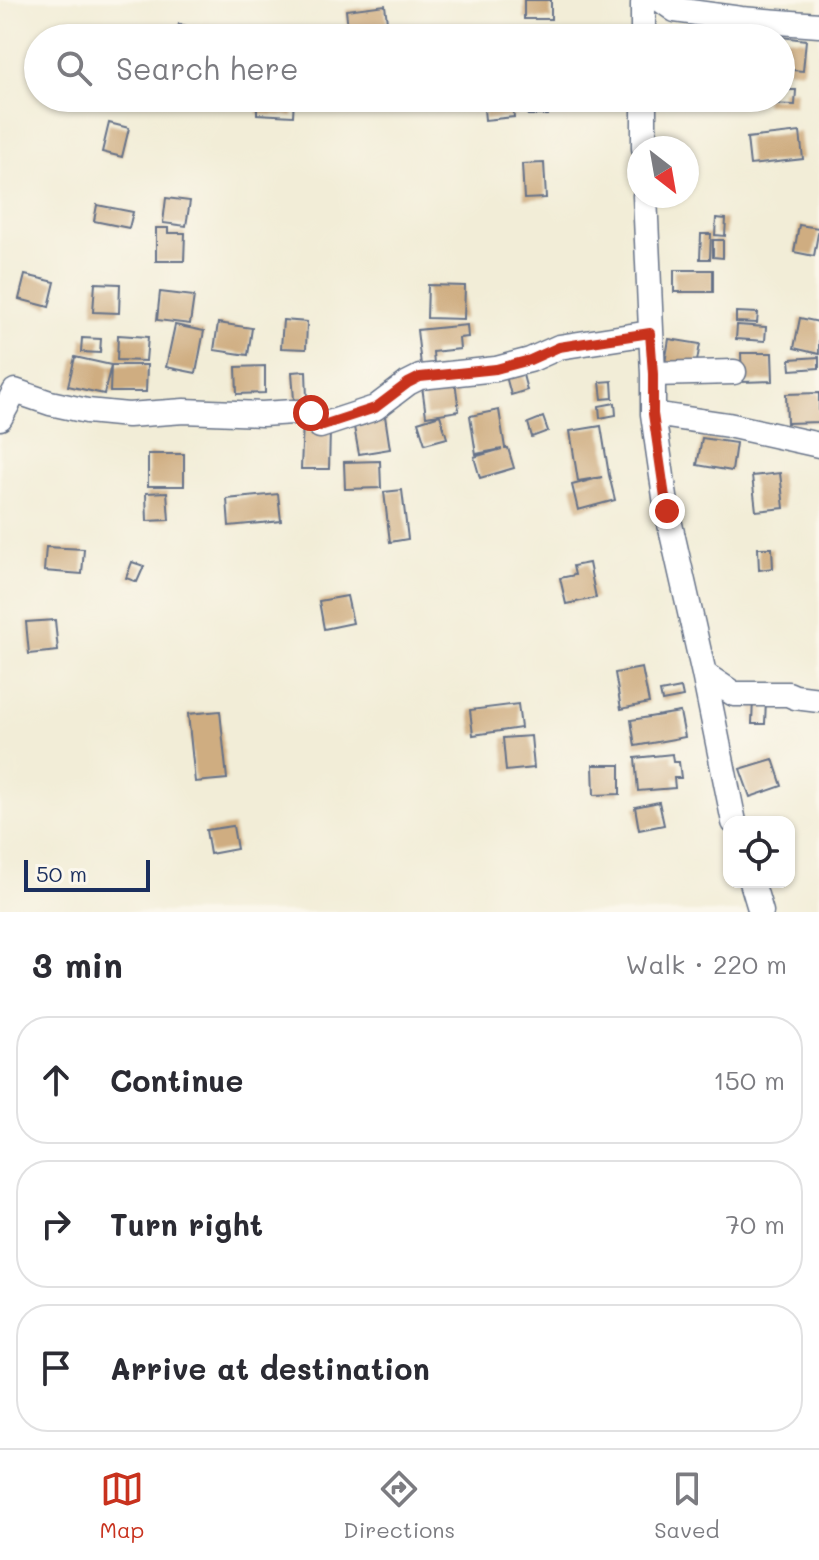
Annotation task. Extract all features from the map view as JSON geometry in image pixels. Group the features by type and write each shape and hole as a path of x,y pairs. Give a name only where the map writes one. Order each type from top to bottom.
{"street":[{"path":"643,24 644,0"},
{"path":"661,0 675,10 819,25"},
{"path":"644,112 644,136"},
{"path":"645,208 653,414 667,511 733,816"},
{"path":"0,418 15,391 87,411 128,415 184,411 311,413 320,426 375,408 420,377 496,369 530,360 559,347 650,333"},
{"path":"653,374 734,372"},
{"path":"653,414 728,425 819,445"},
{"path":"704,674 734,694 788,694 819,700"},
{"path":"754,888 761,912"}],"building":[{"path":"524,0 551,0 551,19 524,19"},
{"path":"385,5 387,24 348,24 346,10"},
{"path":"795,39 806,40 803,71 795,70"},
{"path":"257,112 293,112 293,116"},
{"path":"484,112 513,112 514,117 485,120"},
{"path":"528,112 548,112 548,115 528,115"},
{"path":"109,123 129,128 122,157 102,152"},
{"path":"800,132 803,159 750,165 747,138"},
{"path":"544,163 546,198 524,199 522,164"},
{"path":"166,198 190,201 186,226 163,223"},
{"path":"97,205 133,212 129,228 94,221"},
{"path":"716,218 726,219 725,236 715,235"},
{"path":"799,225 819,228 814,256 794,252"},
{"path":"156,228 168,228 168,233 185,233 184,261 156,261"},
{"path":"701,234 711,234 710,259 700,259"},
{"path":"713,240 723,240 723,258 713,257"},
{"path":"674,270 713,270 713,292 674,292"},
{"path":"25,275 55,282 49,307 19,299"},
{"path":"95,283 120,284 119,313 93,312"},
{"path":"428,285 465,286 464,319 427,318"},
{"path":"160,292 194,296 190,324 157,320"},
{"path":"736,312 758,313 757,323 736,322"},
{"path":"800,318 819,322 819,354 794,348"},
{"path":"283,320 307,322 306,349 281,348"},
{"path":"218,323 252,328 248,355 214,350"},
{"path":"175,325 204,331 196,373 166,367"},
{"path":"467,325 468,337 459,338 460,349 433,352 434,364 421,365 417,330"},
{"path":"737,325 766,327 765,341 736,339"},
{"path":"118,335 148,337 146,361 117,360"},
{"path":"82,338 101,339 100,353 81,352"},
{"path":"669,339 700,344 696,367 665,363"},
{"path":"741,353 772,353 773,381 742,382"},
{"path":"75,357 111,365 104,394 68,386"},
{"path":"819,357 819,368 791,370 790,359"},
{"path":"111,365 147,365 146,392 110,392"},
{"path":"265,366 265,393 237,394 236,367"},
{"path":"306,371 307,399 294,400 292,372"},
{"path":"522,371 527,390 511,395 506,376"},
{"path":"455,381 459,411 426,416 422,386"},
{"path":"612,381 613,398 602,399 600,382"},
{"path":"819,393 819,422 787,423 786,394"},
{"path":"615,403 616,415 600,418 599,406"},
{"path":"499,410 505,448 508,448 514,468 480,478 474,457 502,449 476,454 470,416"},
{"path":"440,415 447,438 425,444 418,422"},
{"path":"385,416 390,449 359,454 354,427 364,425 364,420"},
{"path":"543,417 548,431 532,437 528,423"},
{"path":"303,421 330,430 329,469 301,469"},
{"path":"601,426 615,500 578,510 572,485 602,477 578,481 570,431"},
{"path":"702,438 736,443 732,471 697,465"},
{"path":"148,454 184,454 184,486 148,486"},
{"path":"380,461 381,488 345,489 344,462"},
{"path":"780,473 784,508 756,511 752,476"},
{"path":"402,490 408,539 390,542 384,492"},
{"path":"167,492 169,520 147,521 146,493"},
{"path":"278,494 281,521 229,526 227,499"},
{"path":"46,547 84,549 82,574 44,571"},
{"path":"758,548 772,548 773,568 759,570"},
{"path":"132,562 144,566 137,582 126,578"},
{"path":"589,563 596,598 566,604 560,578 575,575 573,566"},
{"path":"347,596 353,623 324,629 319,601"},
{"path":"55,620 58,651 29,654 26,622"},
{"path":"642,668 649,703 621,709 615,673"},
{"path":"681,688 683,697 662,701 660,692"},
{"path":"753,698 766,699 765,724 752,724"},
{"path":"518,704 521,728 473,735 470,710"},
{"path":"220,711 227,779 195,782 188,714"},
{"path":"680,712 685,737 635,746 631,720"},
{"path":"531,736 534,768 506,771 503,738"},
{"path":"672,754 673,762 679,762 681,778 674,778 675,788 638,791 635,758"},
{"path":"773,759 782,786 750,797 740,769"},
{"path":"593,765 620,765 620,794 594,795"},
{"path":"659,802 664,825 639,830 635,807"},
{"path":"233,826 237,849 210,854 206,830"}],"route":[{"path":"311,413 320,426 375,408 420,377 496,369 530,360 559,347 650,333 653,414 667,511"}]}
